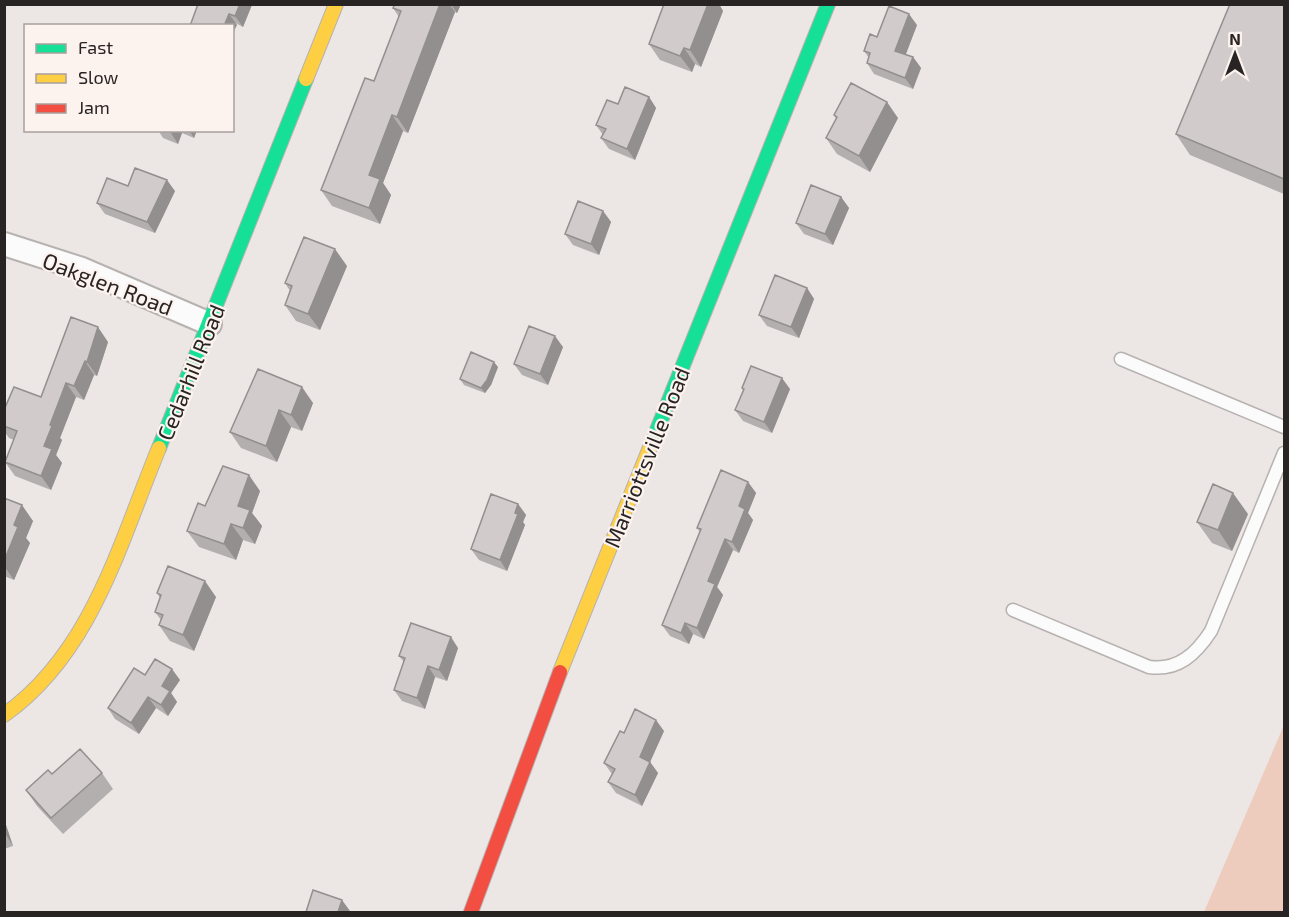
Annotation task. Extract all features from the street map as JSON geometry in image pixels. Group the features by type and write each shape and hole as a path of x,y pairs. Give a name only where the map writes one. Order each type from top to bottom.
{"main road":[{"name":"Cedarhill Road","path":"4,715 44,683 72,648 93,609 210,324 336,4"},
{"name":"Marriottsville Road","path":"471,912 555,684 828,4"}],"street":[{"name":"Oakglen Road","path":"4,244 82,269 210,324"}],"lane":[{"path":"1120,359 1284,427"},
{"path":"1013,610 1149,667 1163,669 1188,658 1201,647 1212,632 1284,453"}],"shaded area":[{"path":"1284,725 1284,912 1204,912"}],"building":[{"path":"198,4 240,4 235,16 229,14 225,24 191,24"},
{"path":"395,4 440,4 397,117 392,115 369,175 380,179 369,208 321,190 365,78 374,81 401,11 393,8"},
{"path":"664,4 708,4 690,50 684,48 680,56 649,44"},
{"path":"1230,4 1284,4 1284,179 1176,134"},
{"path":"889,6 909,14 895,51 913,57 905,78 867,63 870,53 864,51 870,34 877,37"},
{"path":"851,83 887,102 859,156 826,138 837,117 834,115"},
{"path":"625,87 649,97 627,149 601,138 606,129 596,125 607,100 618,104"},
{"path":"135,168 167,180 147,222 97,203 107,178 128,186"},
{"path":"811,185 841,197 825,234 796,223"},
{"path":"578,201 603,211 591,244 565,234"},
{"path":"304,237 335,249 308,314 285,305 292,286 285,283"},
{"path":"775,275 807,288 791,327 759,315"},
{"path":"71,317 98,327 87,362 85,361 74,386 66,383 44,446 52,449 41,476 5,462 17,431 4,426 4,410 14,387 41,397"},
{"path":"529,326 555,336 540,374 514,364"},
{"path":"471,352 494,362 481,388 460,379"},
{"path":"751,366 782,378 764,422 735,410"},
{"path":"258,369 302,387 291,415 279,410 266,446 230,432"},
{"path":"223,466 249,475 238,506 250,510 243,528 231,524 224,544 187,531 198,503 205,506"},
{"path":"721,470 748,482 739,506 745,509 732,542 725,539 708,581 715,584 697,628 685,623 681,633 662,625 701,529 697,528"},
{"path":"1213,484 1233,493 1218,530 1197,522"},
{"path":"491,494 518,504 515,513 518,514 500,560 471,549"},
{"path":"4,498 22,505 14,525 18,527 4,561"},
{"path":"168,566 205,581 183,635 159,625 163,615 155,612 161,595 157,593"},
{"path":"411,623 451,637 439,670 428,666 417,698 394,690 405,658 399,656"},
{"path":"155,659 172,669 162,686 170,691 161,705 148,697 131,723 108,708 134,668 145,675"},
{"path":"635,709 656,720 640,757 650,762 635,795 608,782 615,769 604,763 620,731 624,733"},
{"path":"80,749 102,773 51,818 26,790 48,770 52,774"},
{"path":"313,890 342,900 338,912 306,912"}],"traffic: fast":[{"path":"651,445 828,4"},
{"path":"159,448 306,79"}],"traffic: slow":[{"path":"306,79 336,4"},
{"path":"560,672 651,445"},
{"path":"4,715 34,690 60,660 81,628 100,594 159,448"}],"traffic: jam":[{"path":"471,912 560,672"}]}
